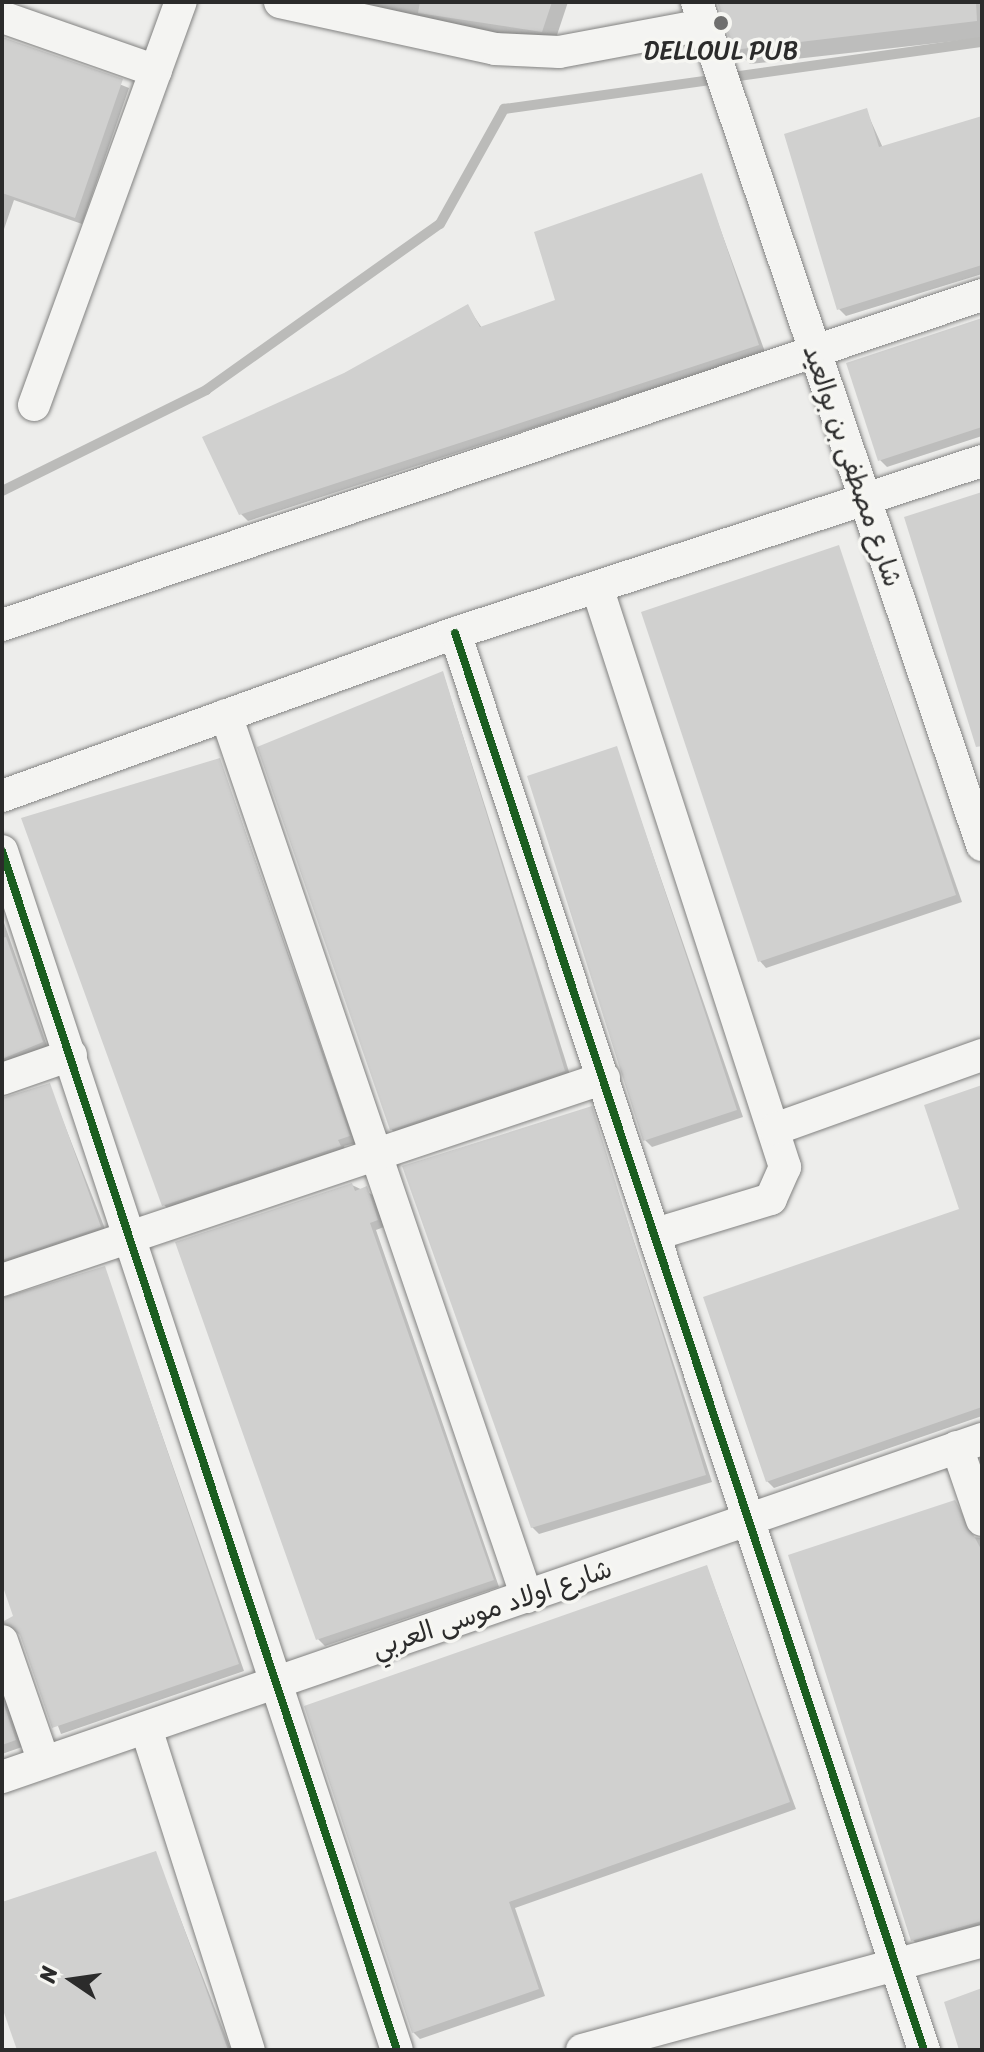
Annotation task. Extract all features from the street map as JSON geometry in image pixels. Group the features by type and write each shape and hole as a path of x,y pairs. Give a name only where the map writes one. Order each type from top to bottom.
{"street":[{"path":"34,405 181,2"},
{"path":"280,2 508,49 559,52 700,13"},
{"name":"شارع مصطفى بن بوالعيد","path":"700,13 722,88 982,845"},
{"path":"2,17 156,71"},
{"path":"2,625 982,295"},
{"path":"2,796 455,633 982,461"},
{"path":"597,587 785,1167 771,1199 656,1234"},
{"path":"455,633 924,2050"},
{"path":"226,715 527,1597"},
{"path":"2,851 134,1235 276,1684 397,2050"},
{"path":"2,1079 71,1055"},
{"path":"775,1129 982,1055"},
{"path":"2,1280 375,1152 604,1078"},
{"path":"970,1443 982,1520"},
{"name":"شارع اولاد موسى العربي","path":"2,1777 527,1597 748,1517 970,1443"},
{"path":"2,1641 44,1762"},
{"path":"146,1728 249,2050"},
{"path":"582,2050 669,2038 982,1941"}],"building":[{"path":"420,2 552,2 542,32 418,13"},
{"path":"717,2 976,2 977,21 733,50"},
{"path":"2,37 123,79 75,218 2,193"},
{"path":"867,108 879,147 982,116 982,265 837,310 784,134"},
{"path":"702,173 759,345 239,515 202,437 344,373 468,304 480,327 555,300 534,232"},
{"path":"982,318 982,427 878,461 846,363"},
{"path":"982,492 982,746 976,747 904,517"},
{"path":"839,545 956,895 758,962 641,612"},
{"path":"443,671 565,1071 390,1130 257,747"},
{"path":"617,746 737,1110 643,1141 527,776"},
{"path":"220,758 350,1136 338,1140 341,1146 162,1206 21,818"},
{"path":"6,937 43,1042 2,1059 2,938"},
{"path":"50,1083 101,1227 2,1260 2,1098"},
{"path":"982,1085 982,1407 766,1482 703,1297 959,1209 924,1105"},
{"path":"592,1106 706,1475 531,1528 402,1166"},
{"path":"352,1183 355,1191 367,1186 378,1220 370,1223 494,1580 316,1640 175,1242"},
{"path":"105,1266 239,1664 52,1728 20,1635 2,1622 13,1616 2,1584 2,1298"},
{"path":"955,1500 982,1551 982,1921 911,1941 788,1555"},
{"path":"707,1565 790,1802 509,1902 539,1989 412,2033 304,1706"},
{"path":"2,1699 16,1740 2,1745"},
{"path":"156,1851 228,2050 17,2050 2,2007 2,1902"},
{"path":"982,1988 982,2050 959,2050 944,2002"}],"waterway":[{"path":"2,491 206,390 440,224 504,109 982,42"}],"cycle path":[{"path":"455,633 924,2050"},
{"path":"2,851 397,2050"}],"place":[{"name":"DELLOUL PUB","path":"721,23"}]}
